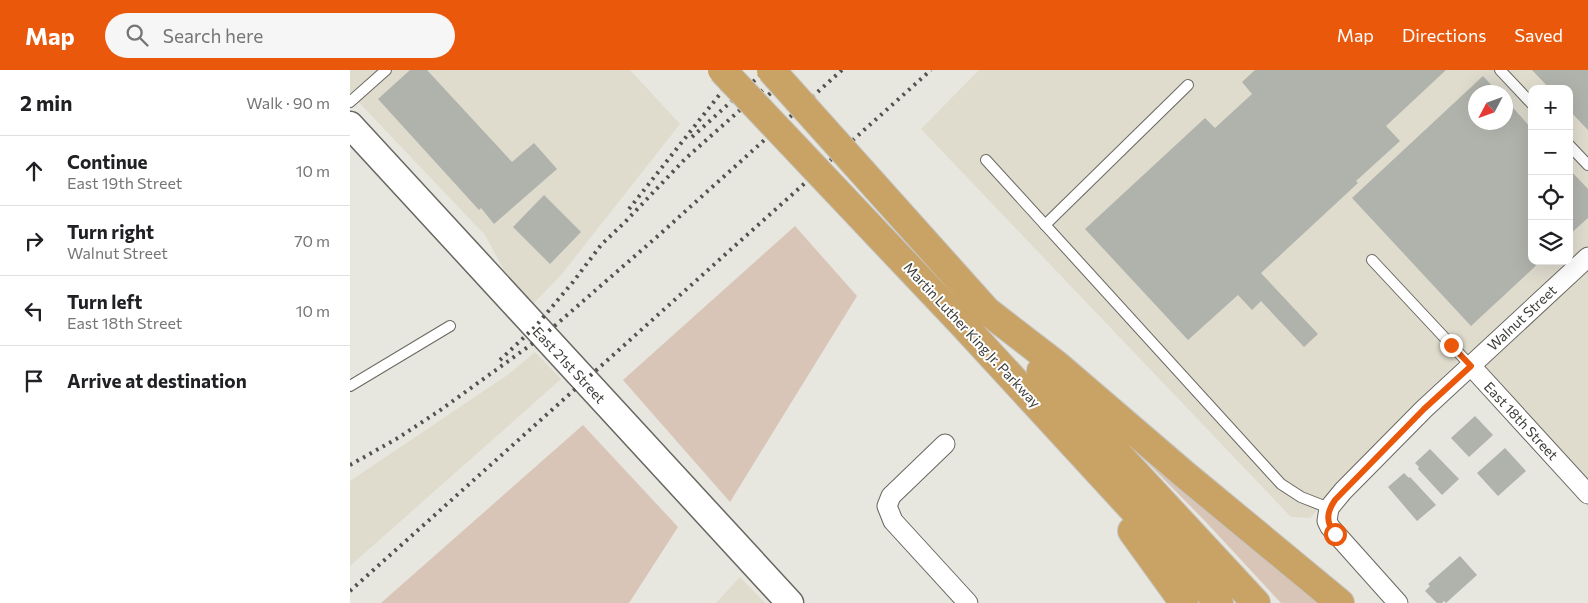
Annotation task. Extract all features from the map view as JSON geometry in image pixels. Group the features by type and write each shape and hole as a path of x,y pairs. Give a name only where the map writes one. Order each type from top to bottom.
{"highway":[{"name":"Martin Luther King Jr. Parkway","path":"722,70 967,329 1219,603"},
{"name":"Martin Luther King Jr. Parkway","path":"771,70 987,311 1256,603"},
{"path":"987,311 1057,365 1340,603"},
{"path":"967,329 1127,524 1184,603"}],"street":[{"name":"East 21st Street","path":"350,126 790,603"},
{"name":"Walnut Street","path":"1329,508 1342,491 1406,427 1588,257"},
{"name":"East 18th Street","path":"1471,366 1588,494"},
{"path":"945,444 890,496 887,506 893,521 968,603"},
{"path":"1329,508 1327,521 1330,527 1398,603"}],"lane":[{"path":"350,102 386,70"},
{"path":"1500,70 1528,100"},
{"path":"1045,225 1188,85"},
{"path":"1573,149 1588,165"},
{"path":"986,160 1281,484 1301,497 1329,508"},
{"name":"East 18th Street","path":"1372,260 1471,366"},
{"path":"350,386 450,326"}],"shaded area":[{"path":"350,70 630,70 680,124 561,275 531,306 511,283 485,235 350,93"},
{"path":"979,70 1588,70 1588,479 1470,351 1423,395 1310,518 1291,517 921,129"},
{"path":"795,226 857,296 730,502 623,380"},
{"path":"535,352 561,379 350,566 350,481 509,374"},
{"path":"583,425 678,527 629,603 381,603"},
{"path":"1125,440 1327,603 1281,603 1205,521"},
{"path":"740,577 765,603 716,603"}],"building":[{"path":"410,70 427,70 512,162 534,143 557,169 494,224 378,99"},
{"path":"1255,70 1446,70 1386,126 1400,141 1356,181 1358,183 1261,273 1318,334 1304,347 1261,301 1252,310 1238,295 1188,340 1085,229 1205,118 1215,128 1252,94 1242,82"},
{"path":"1532,70 1588,70 1588,130 1573,114 1573,85 1546,85"},
{"path":"1483,76 1491,85 1473,85"},
{"path":"1468,90 1468,130 1513,130 1513,108 1528,125 1528,265 1537,265 1471,326 1352,198"},
{"path":"1573,173 1588,189 1588,218 1573,231"},
{"path":"544,195 581,232 550,264 513,227"},
{"path":"1475,416 1493,435 1469,457 1451,438"},
{"path":"1505,448 1526,471 1498,496 1477,473"},
{"path":"1430,449 1459,479 1442,495 1418,469 1419,467 1415,463"},
{"path":"1404,473 1436,505 1417,521 1388,487"},
{"path":"1460,556 1477,575 1446,603 1444,601 1437,603 1425,591 1430,586 1428,584"}],"railway":[{"path":"629,209 739,70"},
{"path":"692,137 766,70"},
{"path":"500,360 535,327 601,245 685,159 785,70"},
{"path":"763,100 796,70"},
{"path":"350,465 398,438 439,411 543,336 659,235 842,70"},
{"path":"350,591 931,70"}],"route":[{"path":"1335,534 1327,521 1328,514 1329,508 1342,491 1424,409 1471,366 1451,345"}]}
